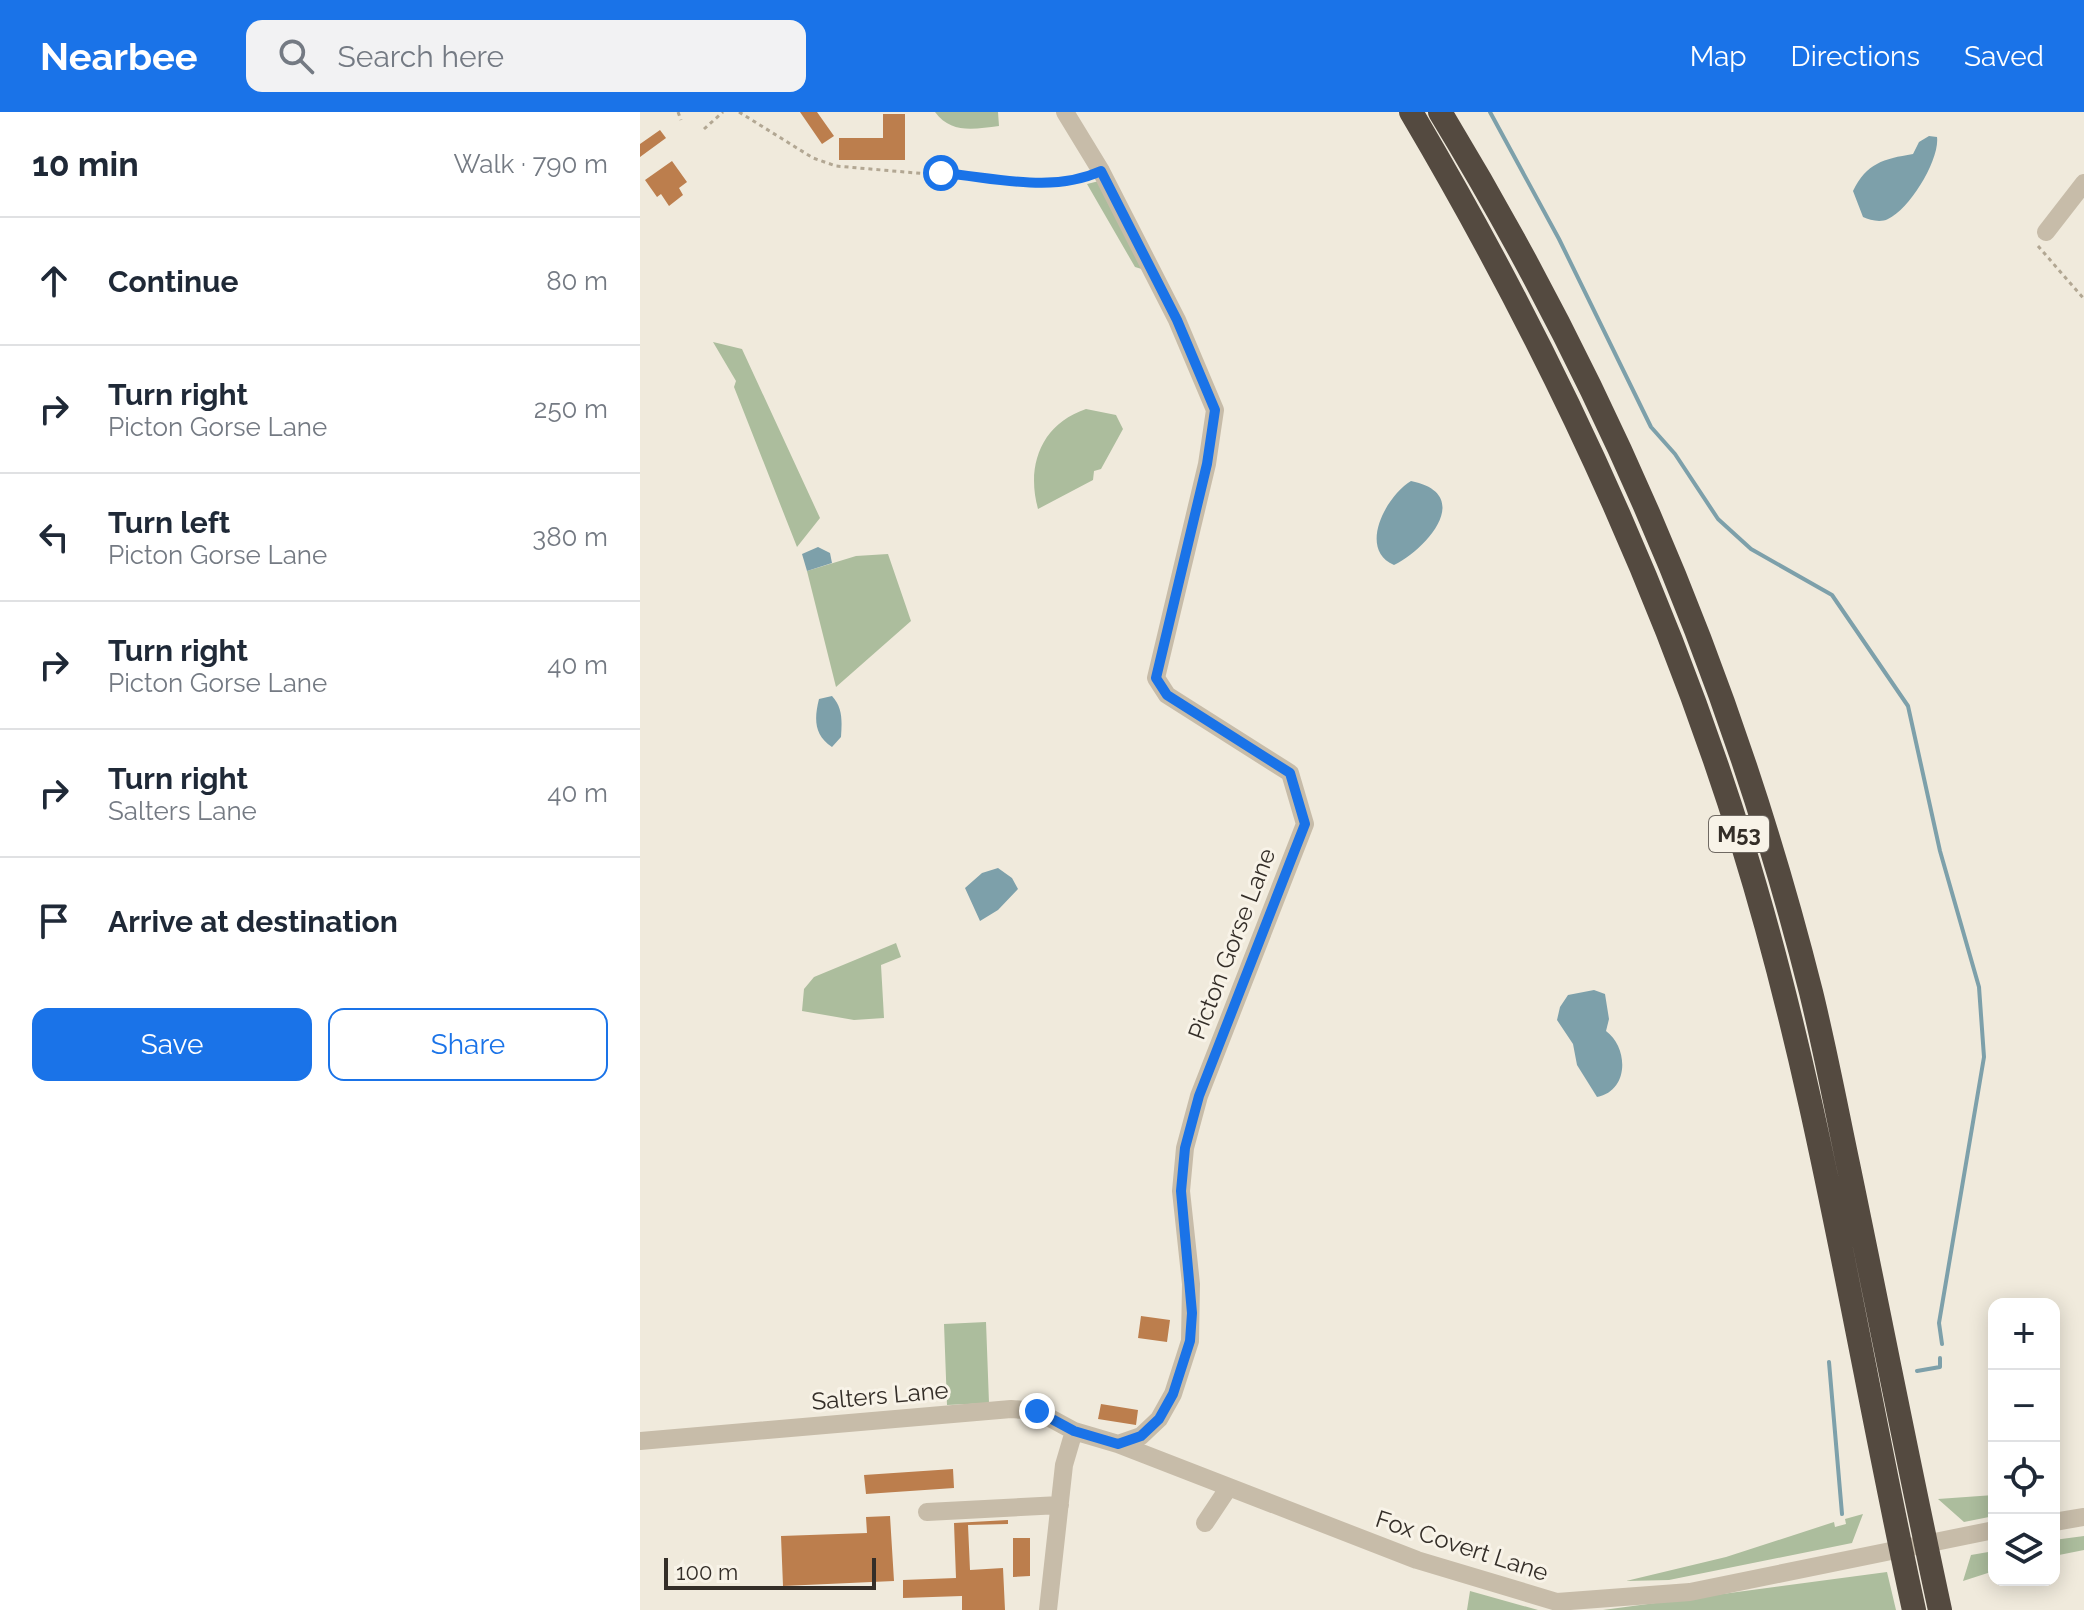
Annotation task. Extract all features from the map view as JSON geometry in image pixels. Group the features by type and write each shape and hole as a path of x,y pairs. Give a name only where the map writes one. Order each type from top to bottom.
{"highway":[{"name":"M53","path":"1411,112 1495,263 1593,453 1638,554 1730,806 1778,969 1814,1127 1914,1610"},
{"name":"M53","path":"1440,112 1512,231 1602,406 1722,695 1772,849 1812,994 1940,1610"}],"street":[{"name":"Picton Gorse Lane","path":"1065,112 1101,171 1177,320 1215,410 1207,464 1156,678 1167,695 1290,773 1305,824 1199,1096 1185,1148 1181,1191 1191,1284 1190,1341 1173,1394 1159,1419 1141,1436 1118,1444"},
{"path":"2046,232 2084,183"},
{"name":"Salters Lane","path":"640,1441 1011,1409 1037,1411 1074,1431 1118,1444"},
{"path":"1048,1610 1064,1465 1074,1431"},
{"name":"Fox Covert Lane","path":"1118,1444 1417,1560 1557,1602 1690,1592 1988,1532"},
{"path":"1205,1523 1229,1487"},
{"path":"927,1512 1060,1505"},
{"path":"2060,1521 2084,1517"}],"path":[{"path":"678,112 681,120"},
{"path":"704,129 723,112"},
{"path":"739,112 813,158 863,170 965,175 1042,184 1066,183 1101,171"},
{"path":"2046,232 2036,248 2084,299"}],"green space":[{"path":"935,112 998,112 999,126 956,127"},
{"path":"1099,181 1145,270 1135,267 1087,184"},
{"path":"713,342 742,349 820,518 797,547 734,387 736,381"},
{"path":"1086,409 1116,415 1123,429 1101,469 1094,471 1093,480 1038,509 1034,477 1041,448 1058,425"},
{"path":"888,554 911,621 836,687 807,571 856,556"},
{"path":"896,943 901,957 881,965 884,1018 854,1020 802,1011 804,989 814,977"},
{"path":"986,1322 989,1403 947,1405 944,1324"},
{"path":"1988,1495 1988,1517 1964,1522 1938,1499"},
{"path":"1863,1514 1852,1543 1669,1580 1626,1581 1726,1557 1834,1522 1835,1527 1846,1524 1845,1519"},
{"path":"2084,1536 2084,1550 2060,1555 2060,1539"},
{"path":"1988,1552 1988,1573 1963,1581 1971,1555"},
{"path":"1887,1572 1896,1610 1603,1610"},
{"path":"1470,1591 1538,1610 1467,1610"}],"water":[{"path":"1929,136 1937,137 1934,158 1914,194 1897,214 1885,220 1863,217 1853,191 1864,174 1877,164 1913,154 1919,142"},
{"path":"1411,481 1430,488 1440,497 1442,509 1431,535 1394,565 1383,557 1377,535 1385,510"},
{"path":"818,547 830,553 832,563 807,571 802,554"},
{"path":"832,696 840,710 842,726 841,737 832,747 819,732 816,713 819,699"},
{"path":"998,868 1012,878 1018,889 998,910 980,921 965,888 982,873"},
{"path":"1594,990 1605,994 1609,1019 1606,1031 1614,1038 1622,1058 1620,1078 1615,1087 1597,1097 1577,1065 1573,1044 1557,1020 1560,1007 1568,995"}],"building":[{"path":"800,112 817,112 834,136 822,144"},
{"path":"883,114 905,114 905,160 839,160 839,138 883,138"},
{"path":"660,130 666,138 640,157 640,144"},
{"path":"672,161 687,182 679,188 683,195 669,206 661,194 657,197 645,180"},
{"path":"1141,1316 1170,1320 1167,1342 1138,1338"},
{"path":"1101,1404 1138,1410 1136,1425 1098,1419"},
{"path":"953,1469 954,1488 866,1494 864,1475"},
{"path":"890,1516 894,1581 783,1586 781,1536 867,1533 866,1517"},
{"path":"1008,1520 1008,1524 968,1525 970,1570 1003,1568 1005,1610 962,1610 962,1596 903,1598 903,1580 956,1578 954,1523"},
{"path":"1013,1538 1030,1538 1030,1576 1013,1577"}],"waterway":[{"path":"1490,112 1559,239 1651,427 1675,454 1718,519 1751,549 1832,595 1908,706 1940,851 1979,987 1984,1057 1939,1323 1942,1344"},
{"path":"1917,1371 1940,1367 1940,1358"},
{"path":"1829,1362 1842,1514"}],"route":[{"path":"941,173 1042,184 1066,183 1101,171 1194,354 1215,410 1207,464 1156,678 1167,695 1290,773 1305,824 1199,1096 1185,1148 1181,1191 1192,1313 1190,1341 1173,1394 1159,1419 1141,1436 1118,1444 1074,1431 1037,1411"}]}
